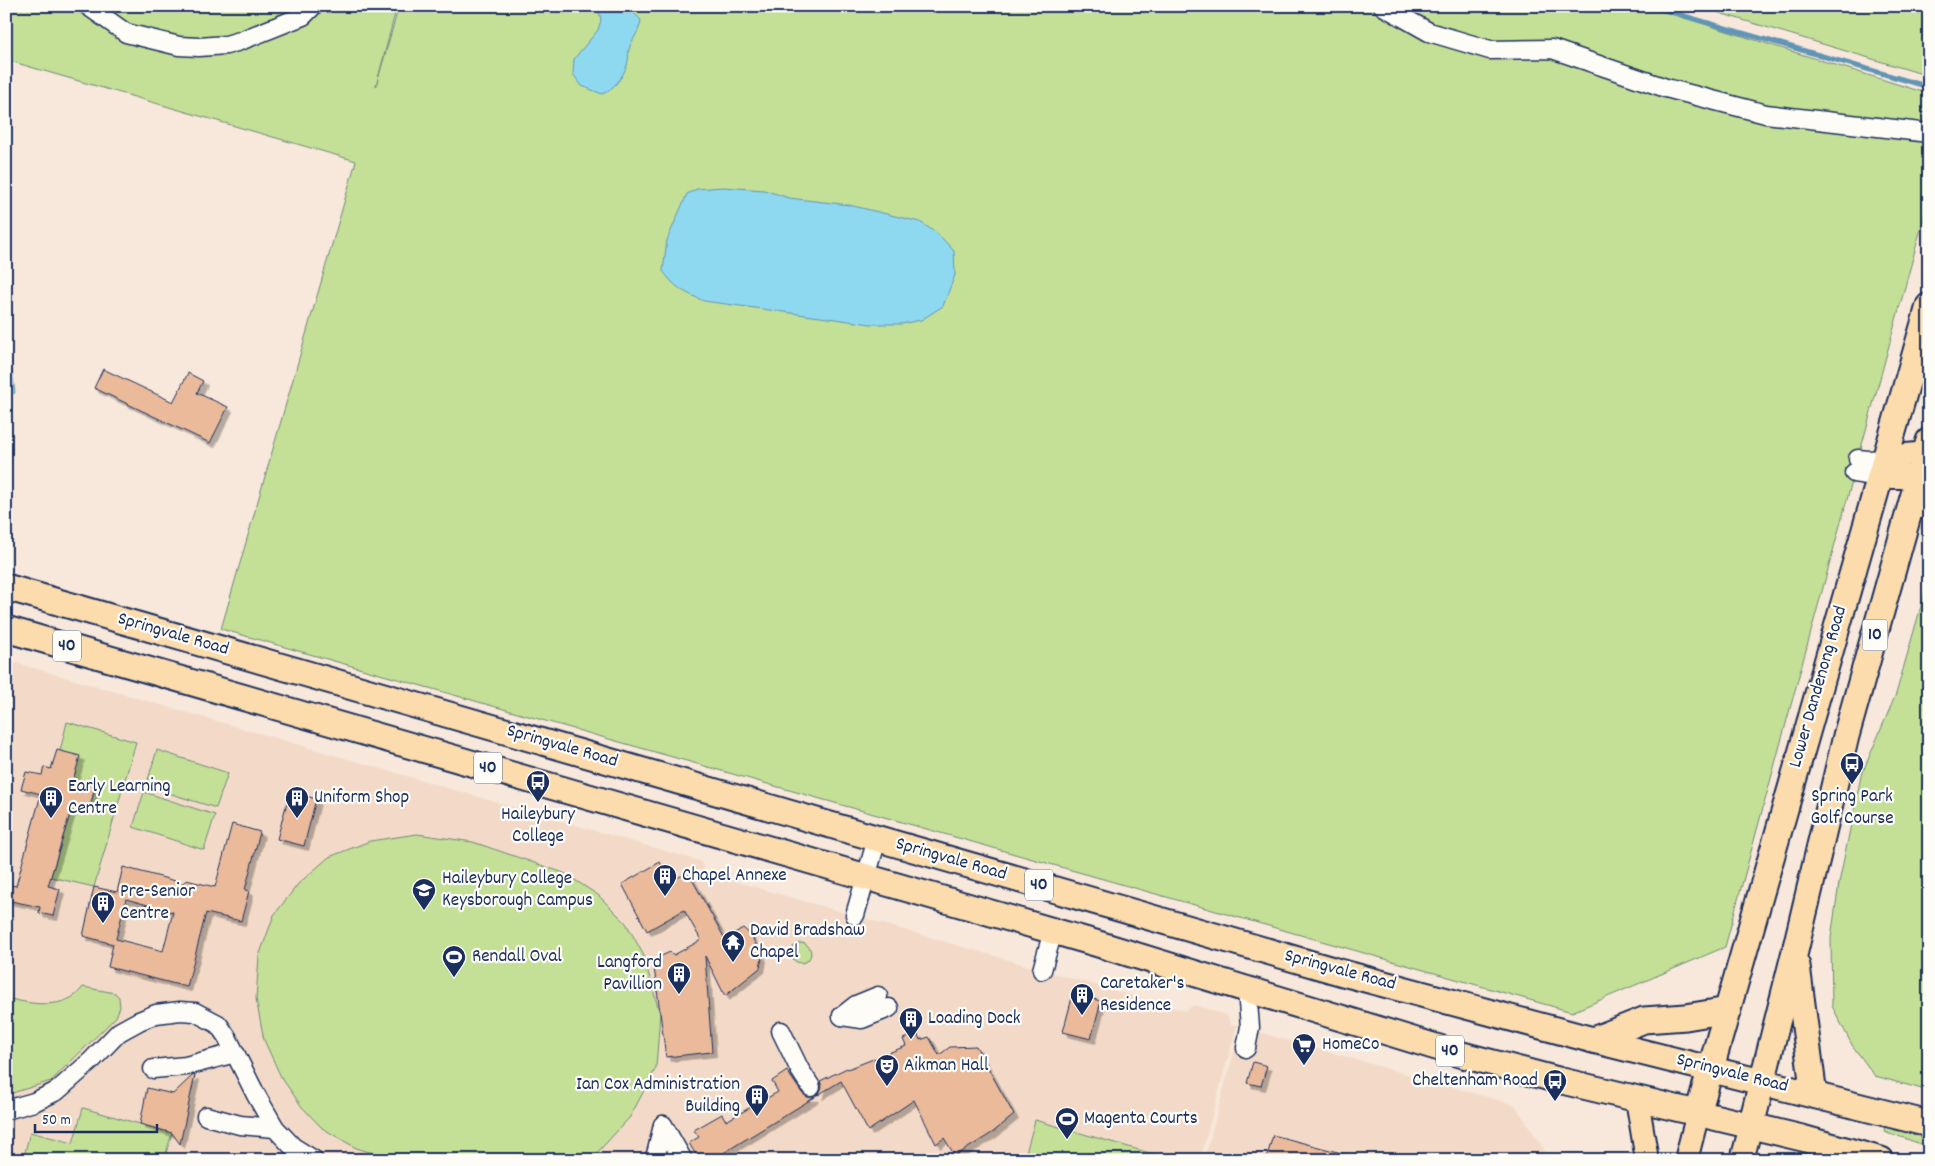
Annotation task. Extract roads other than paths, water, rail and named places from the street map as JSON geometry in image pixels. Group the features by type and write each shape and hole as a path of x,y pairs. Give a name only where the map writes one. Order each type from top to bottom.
{"highway":[{"name":"Lower Dandenong Road","path":"1711,1069 1795,769 1929,306"},
{"name":"Lower Dandenong Road","path":"1762,1082 1846,736 1919,507 1926,460"},
{"name":"Springvale Road","path":"6,587 1343,973 1593,1040 1929,1124"},
{"name":"40","path":"6,629 1053,931 1460,1054 1881,1160"},
{"path":"1795,951 1814,1095"},
{"path":"1593,1040 1644,1020 1686,1017 1728,1010"},
{"name":"10","path":"1698,1113 1711,1069"},
{"name":"10","path":"1751,1126 1762,1082"}],"main road":[{"path":"1882,468 1926,460"},
{"path":"1637,1099 1647,1160"},
{"name":"10","path":"1686,1160 1698,1113"},
{"name":"10","path":"1742,1160 1751,1126"}],"lane":[{"path":"88,6 126,33 160,42 199,47 226,45 240,41 303,16 312,6"},
{"path":"1383,6 1429,32 1490,50 1552,48 1666,88 1766,114 1929,133"},
{"path":"1856,466 1882,468"},
{"path":"855,915 877,839"},
{"path":"1042,970 1053,931"},
{"path":"1246,1048 1250,1027 1248,990"},
{"path":"842,1016 862,1018 884,1002"},
{"path":"6,1110 34,1102 58,1091 91,1062 119,1032 156,1014 180,1011 195,1012 218,1024 276,1128 293,1147 314,1160"},
{"path":"782,1031 800,1070 811,1087"},
{"path":"153,1068 186,1066 235,1053"},
{"path":"206,1116 240,1125 276,1128"},
{"path":"652,1160 656,1155 663,1125 683,1160"}],"water":[{"path":"598,6 631,6 632,11 641,20 629,49 628,63 623,74 614,86 602,94 582,86 573,74 574,59 598,30 601,20"},
{"path":"723,187 764,190 789,198 849,205 920,222 938,234 954,251 955,275 943,306 921,320 901,324 871,324 704,301 686,292 676,286 663,271 667,240 687,194 697,189"},
{"path":"12,369 15,393 6,394 6,370"}],"waterway":[{"path":"1650,6 1929,87"}],"place":[{"name":"Spring Park Golf Course","path":"1852,785"},
{"name":"Haileybury College","path":"538,803"},
{"name":"Early Learning Centre","path":"51,819"},
{"name":"Uniform Shop","path":"297,819"},
{"name":"Chapel Annexe","path":"665,897"},
{"name":"Haileybury College Keysborough Campus","path":"424,911"},
{"name":"Pre-Senior Centre","path":"103,924"},
{"name":"David Bradshaw Chapel","path":"733,963"},
{"name":"Rendall Oval","path":"454,978"},
{"name":"Langford Pavillion","path":"679,995"},
{"name":"Caretaker's Residence","path":"1082,1016"},
{"name":"Loading Dock","path":"911,1040"},
{"name":"HomeCo","path":"1304,1066"},
{"name":"Aikman Hall","path":"887,1087"},
{"name":"Cheltenham Road","path":"1555,1102"},
{"name":"Ian Cox Administration Building","path":"757,1117"},
{"name":"Magenta Courts","path":"1067,1140"}]}
